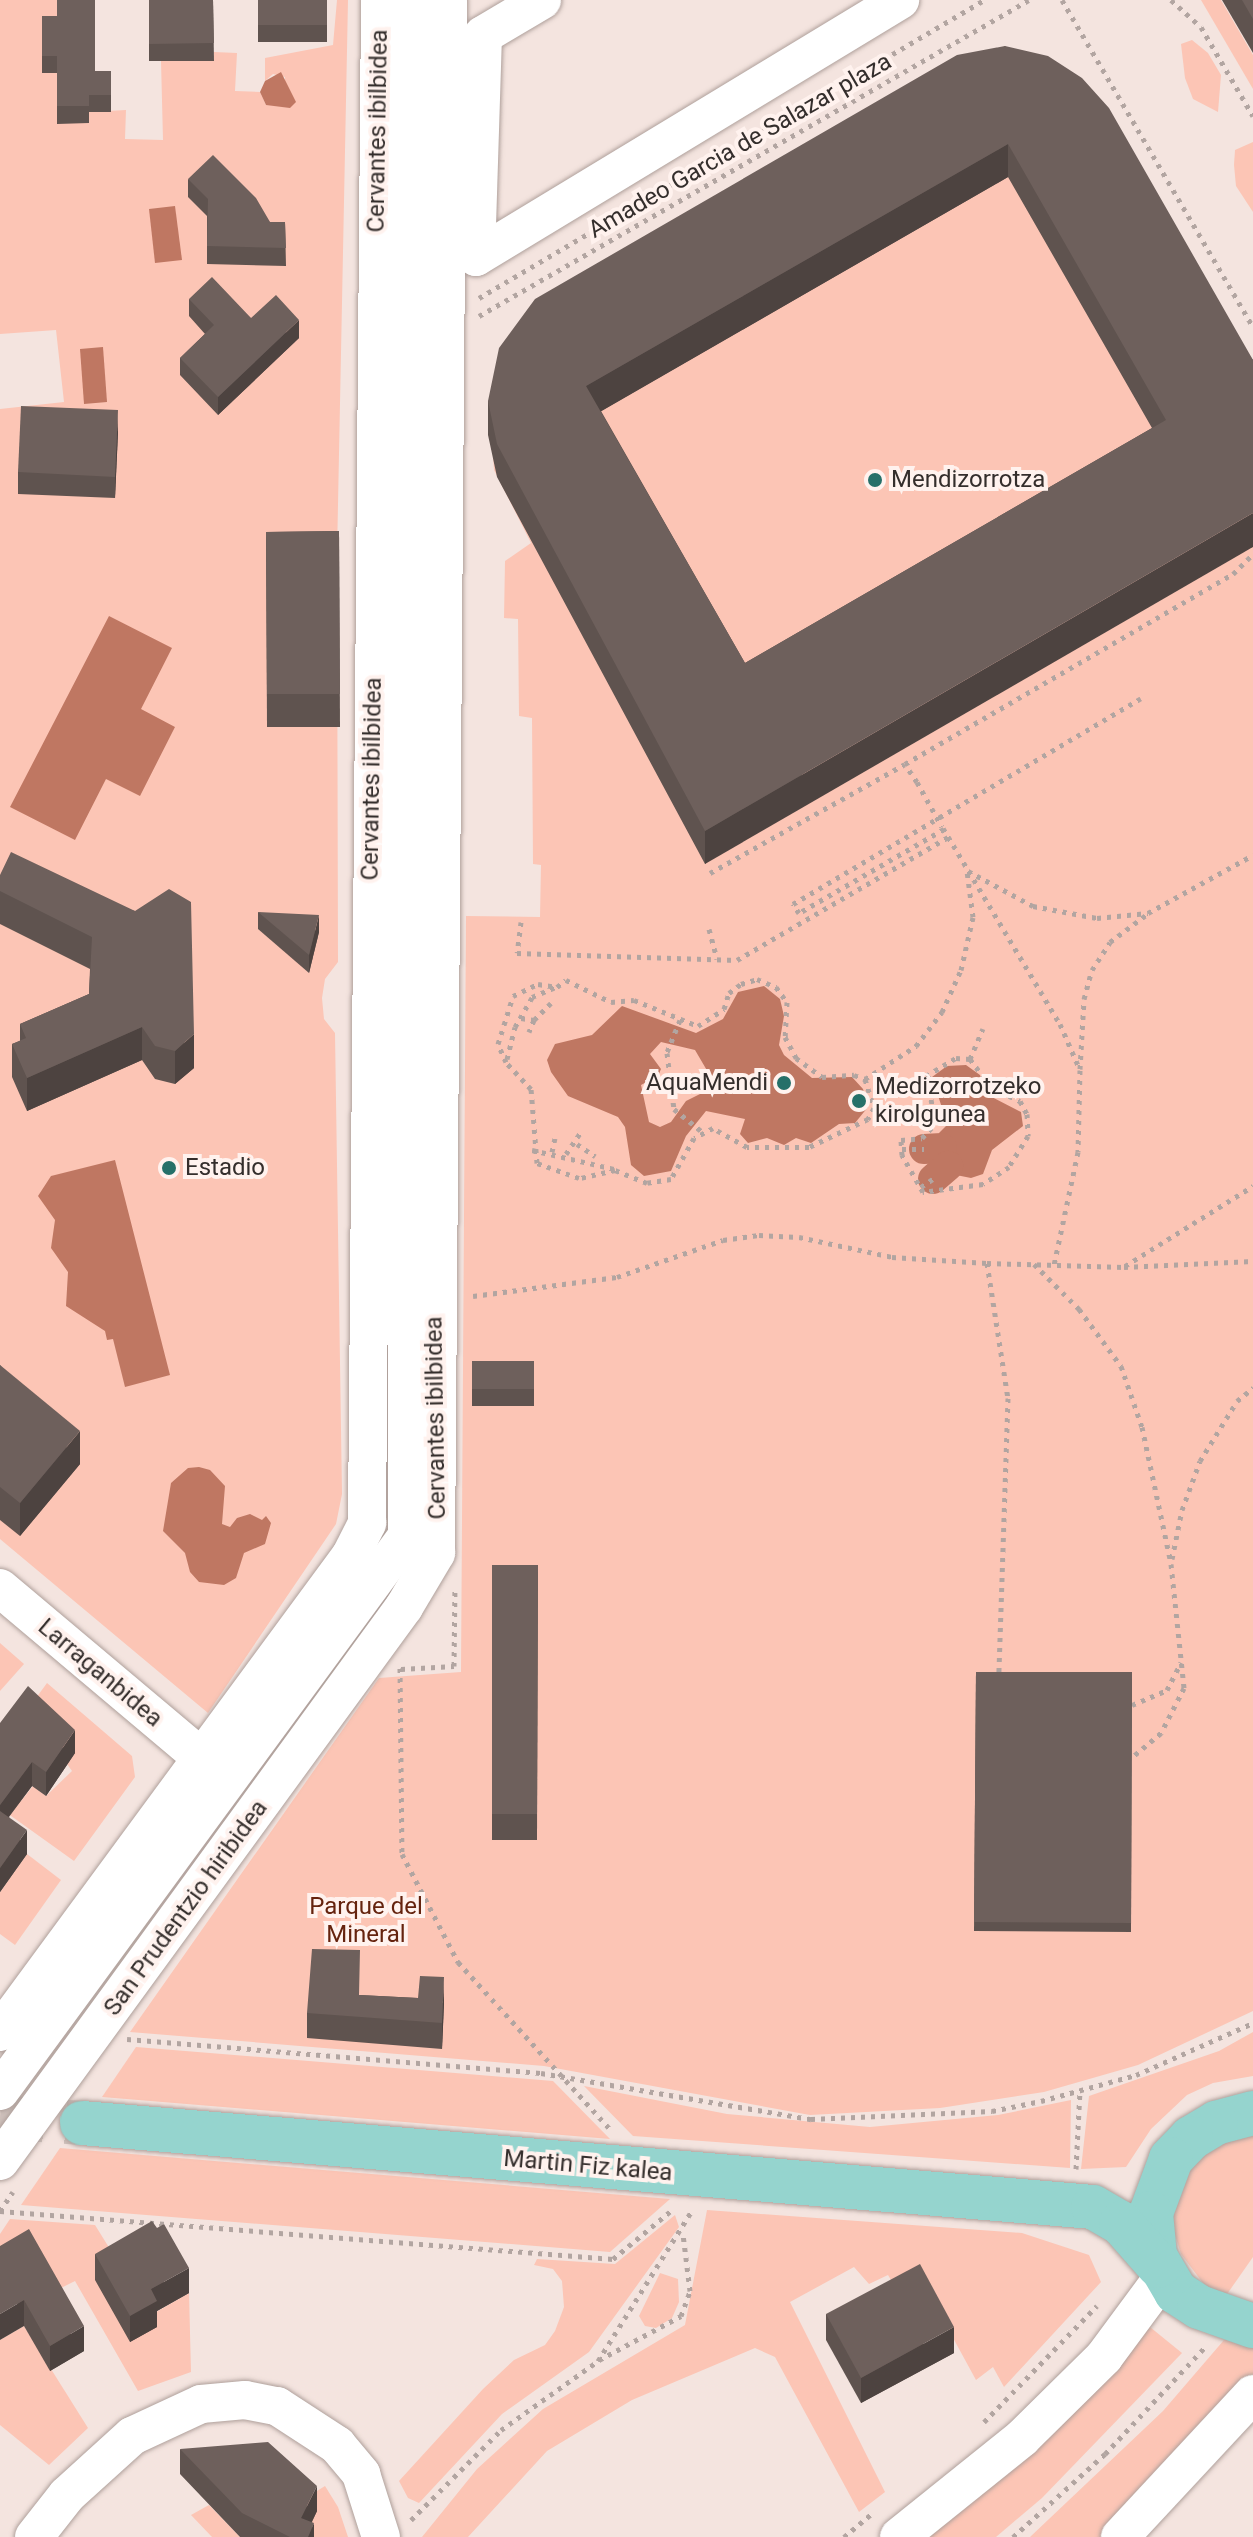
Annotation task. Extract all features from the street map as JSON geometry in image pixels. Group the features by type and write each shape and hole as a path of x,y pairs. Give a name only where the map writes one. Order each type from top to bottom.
{"main road":[{"path":"1161,2271 1151,2213 1165,2172 1191,2138 1216,2123 1253,2113"},
{"name":"Martin Fiz kalea","path":"82,2123 1084,2206 1121,2223 1176,2292 1239,2322"},
{"path":"1084,2206 1165,2172"}],"street":[{"name":"Cervantes ibilbidea","path":"351,1555 367,1523 370,1465 380,0"},
{"name":"Cervantes ibilbidea","path":"415,0 407,749 423,1538"},
{"name":"Cervantes ibilbidea","path":"423,1538 435,1301 458,315 448,0"},
{"path":"542,0 483,35 476,257 900,0"},
{"name":"San Prudentzio hiribidea","path":"0,2091 359,1601 423,1538"},
{"name":"San Prudentzio hiribidea","path":"0,2161 430,1568 423,1538"},
{"path":"351,1555 370,1653"},
{"path":"0,2032 351,1555"},
{"name":"Larraganbidea","path":"0,1588 201,1757"},
{"path":"315,1603 359,1601 401,1610"},
{"path":"890,2522 1022,2438 1104,2357 1161,2271"},
{"path":"1120,2537 1253,2394"},
{"path":"34,2537 67,2495 132,2436 201,2404 245,2400 277,2406 337,2445 361,2474 394,2531"}],"path":[{"path":"458,315 464,307 984,0"},
{"name":"Amadeo Garcia de Salazar plaza","path":"458,315 1029,0"},
{"path":"1062,0 1253,327"},
{"path":"1171,0 1201,27 1253,116"},
{"path":"710,873 1233,574 1253,554"},
{"path":"943,828 799,913 793,904 1141,698"},
{"path":"905,764 1060,1024 1080,1070"},
{"path":"521,922 517,953 737,960 948,837"},
{"path":"1054,1265 1078,1152 1084,999 1092,970 1110,942 1148,913 1253,855"},
{"path":"967,871 1006,896 1057,912 1097,918 1148,913"},
{"path":"865,1079 916,1046 942,1012 961,970 973,917 967,871"},
{"path":"709,929 717,959"},
{"path":"506,1062 521,1018 532,997 566,980 611,1002 634,1000 679,1023 698,1026 713,1019 729,993 757,979 776,987 787,1002 785,1037 796,1058 822,1077 854,1075 865,1079"},
{"path":"557,987 538,984 513,996 498,1044 506,1062 531,1089 536,1128 532,1150 537,1163 579,1178 615,1170"},
{"path":"529,1032 534,1020 551,1003"},
{"path":"521,1018 534,1020"},
{"path":"679,1023 667,1053 674,1109 701,1131 725,1132 747,1147 809,1147 868,1119 874,1108 865,1079"},
{"path":"970,1059 983,1029"},
{"path":"956,1058 970,1059 991,1087 1020,1101 1027,1114 1028,1136 1009,1167 983,1184 923,1192 902,1149 901,1140 922,1138 936,1123 926,1076 956,1058"},
{"path":"532,1150 565,1155 647,1183 671,1179 701,1131"},
{"path":"565,1155 577,1144 581,1132"},
{"path":"552,1152 555,1138"},
{"path":"577,1144 590,1148 595,1156"},
{"path":"902,1149 924,1149"},
{"path":"921,1187 933,1179"},
{"path":"1124,1267 1253,1186"},
{"path":"473,1296 617,1277 723,1240 759,1235 799,1237 892,1257 987,1263 1124,1267 1253,1261"},
{"path":"987,1263 1008,1398 999,1672"},
{"path":"1034,1264 1079,1309 1121,1366 1142,1427 1171,1564 1184,1688 1177,1708 1161,1733 1132,1757"},
{"path":"1171,1564 1182,1510 1200,1461 1237,1401 1253,1388"},
{"path":"401,1610 402,1854 458,1962 565,2077 642,2170"},
{"path":"1132,1705 1167,1690 1181,1661"},
{"path":"121,2039 565,2077 811,2119 992,2111 1080,2090 1165,2064 1253,2023"},
{"path":"1080,2090 1084,2206"},
{"path":"598,2361 683,2233 699,2197"},
{"path":"0,2211 613,2259 678,2204"},
{"path":"394,2531 501,2430 598,2361 681,2316 690,2291 683,2233"},
{"path":"974,2430 1107,2296"},
{"path":"1013,2537 1105,2454 1202,2350 1239,2322"},
{"path":"982,2436 1016,2404"},
{"path":"844,2537 890,2522"}],"green space":[{"name":"Estadio","path":"0,0 57,0 57,33 42,34 42,72 57,73 57,124 89,112 126,110 125,139 163,140 161,61 213,61 214,52 237,53 235,91 260,92 266,105 285,89 285,77 273,74 265,81 265,58 333,45 337,0 348,0 337,555 338,962 325,979 322,998 324,1019 335,1033 342,1494 336,1524 208,1713 0,1539 0,409 64,402 56,330 0,334"},
{"path":"1201,0 1221,0 1253,55 1253,89"},
{"path":"1192,40 1208,53 1221,75 1218,112 1193,99 1185,78 1181,44"},
{"name":"Medizorrotzeko kirolgunea","path":"957,88 1253,393 1253,2011 1138,2065 1044,2092 940,2108 810,2115 544,2066 130,2032 379,1678 461,1672 466,916 540,917 541,865 533,864 532,718 519,716 518,619 504,618 505,561 531,543 494,470 490,413"},
{"path":"1253,142 1253,212 1236,186 1234,165 1235,150"},
{"path":"0,1643 24,1664 0,1691"},
{"path":"47,1683 132,1756 135,1777 74,1861 0,1808 0,1786 21,1801 33,1786 46,1796 72,1771 28,1709"},
{"path":"27,1854 61,1880 15,1945 0,1934 0,1892"},
{"path":"1253,2032 1253,2076 1213,2083 1187,2095 1151,2129 1126,2167 1081,2169 1089,2096 1219,2051"},
{"path":"136,2047 553,2081 610,2139 102,2097"},
{"path":"584,2086 727,2114 870,2127 998,2115 1071,2100 1070,2168 633,2136"},
{"path":"1253,2130 1253,2257 1225,2297 1206,2287 1181,2254 1171,2222 1194,2159 1222,2137"},
{"path":"60,2148 670,2199 610,2252 21,2205"},
{"path":"707,2210 1022,2233 1089,2255 1101,2282 1004,2387 993,2367 976,2380 922,2281 897,2290 888,2275 869,2284 854,2267 790,2302 885,2492 859,2512 775,2357 755,2348 632,2400 547,2451 468,2537 422,2537 477,2469 543,2409 685,2325"},
{"path":"675,2215 679,2227 589,2352 502,2414 419,2503 408,2498 399,2481 483,2389 514,2360 545,2345 555,2331 564,2307 562,2281 553,2269 534,2265 537,2259 615,2264"},
{"path":"10,2219 95,2225 151,2315 189,2293 191,2372 138,2391 75,2281 51,2293 0,2271 0,2234"},
{"path":"660,2273 678,2279 679,2302 672,2318 656,2328 645,2326 639,2316"},
{"path":"1145,2323 1182,2353 1042,2498 996,2537 920,2537"},
{"path":"24,2326 88,2428 49,2465 0,2425 0,2340"},
{"path":"1224,2340 1253,2341 1253,2376 1185,2458 1100,2537 1030,2537 1163,2411"},
{"path":"325,2486 338,2507 348,2537 304,2537 304,2499"},
{"path":"209,2505 240,2537 212,2537 191,2515"}],"shaded area":[{"path":"281,72 296,102 290,108 266,105 260,92 265,81"},
{"path":"175,206 182,260 155,263 149,209"},
{"path":"103,347 107,402 84,404 80,349"},
{"path":"109,616 172,648 141,709 175,727 140,796 106,779 75,840 10,807"},
{"name":"AquaMendi","path":"764,986 780,999 784,1016 779,1045 784,1055 812,1078 852,1077 863,1089 868,1107 855,1123 839,1124 811,1143 796,1138 784,1145 767,1138 748,1143 740,1134 745,1119 706,1111 686,1136 671,1171 644,1176 631,1165 625,1127 618,1117 568,1096 551,1072 547,1060 555,1044 592,1035 622,1006 696,1033 723,1019 738,992","holes":["661,1042 695,1050 712,1079 706,1091 686,1101 671,1122 660,1127 649,1122 641,1085 658,1076 661,1069 650,1054"]},
{"path":"966,1065 980,1075 986,1094 1021,1112 1023,1126 992,1150 983,1174 971,1178 956,1175 945,1163 939,1133 947,1125 970,1125 977,1111 944,1114 932,1077 947,1066"},
{"path":"115,1160 170,1375 125,1387 113,1339 107,1340 105,1331 66,1306 68,1272 51,1248 55,1220 38,1196 51,1176"},
{"path":"188,1468 210,1470 225,1486 222,1524 230,1527 237,1518 250,1514 262,1520 266,1516 271,1523 265,1544 244,1553 236,1578 224,1585 199,1582 190,1572 185,1553 163,1531 171,1483"}],"building":[{"path":"57,0 95,0 95,71 111,71 111,95 89,95 89,106 57,106 57,56 42,56 42,16 57,16"},
{"path":"149,0 213,0 214,43 149,44"},
{"path":"258,0 327,0 327,25 258,25"},
{"path":"1242,0 1253,0 1253,19"},
{"path":"1005,46 1048,56 1082,78 1109,108 1253,360 1253,513 705,831 497,444 488,401 499,348 535,299 957,55","holes":["1008,144 1166,420 745,663 586,386"]},
{"path":"213,155 256,198 270,222 285,222 286,248 207,246 208,199 188,179"},
{"path":"212,277 251,318 276,295 299,320 218,397 180,358 214,325 189,299"},
{"path":"21,406 118,410 115,477 18,472"},
{"path":"339,531 340,694 267,694 266,532"},
{"path":"11,852 135,911 169,889 191,902 194,1034 175,1051 155,1046 142,1027 27,1078 12,1044 26,1038 20,1024 89,994 92,937 0,891 0,875"},
{"path":"258,912 319,915 309,955"},
{"path":"472,1361 534,1361 534,1389 472,1389"},
{"path":"0,1365 80,1431 20,1503 0,1487"},
{"path":"492,1565 538,1565 537,1814 492,1814"},
{"path":"976,1672 1132,1672 1131,1923 974,1922"},
{"path":"28,1686 75,1730 46,1772 32,1762 0,1805 0,1723"},
{"path":"0,1811 27,1830 0,1868"},
{"path":"312,1949 360,1950 359,1995 418,1998 420,1976 444,1977 442,2023 307,2013"},
{"path":"152,2221 157,2228 164,2224 189,2268 151,2289 157,2301 130,2316 95,2254"},
{"path":"29,2229 84,2326 50,2346 24,2300 0,2314 0,2246"},
{"path":"920,2264 954,2327 861,2378 826,2314"},
{"path":"268,2442 317,2486 301,2518 314,2523 308,2537 290,2537 242,2513 180,2449"}],"waterway":[{"path":"924,1149 942,1148"},
{"path":"933,1179 948,1166"}],"tunnel":[{"path":"0,2117 82,2123"}],"place":[{"name":"Mendizorrotza","path":"875,480"},
{"name":"AquaMendi","path":"784,1083"},
{"name":"Medizorrotzeko kirolgunea","path":"859,1101"},
{"name":"Estadio","path":"169,1168"}],"park label":[{"name":"Parque del Mineral","path":"366,1921"}]}
